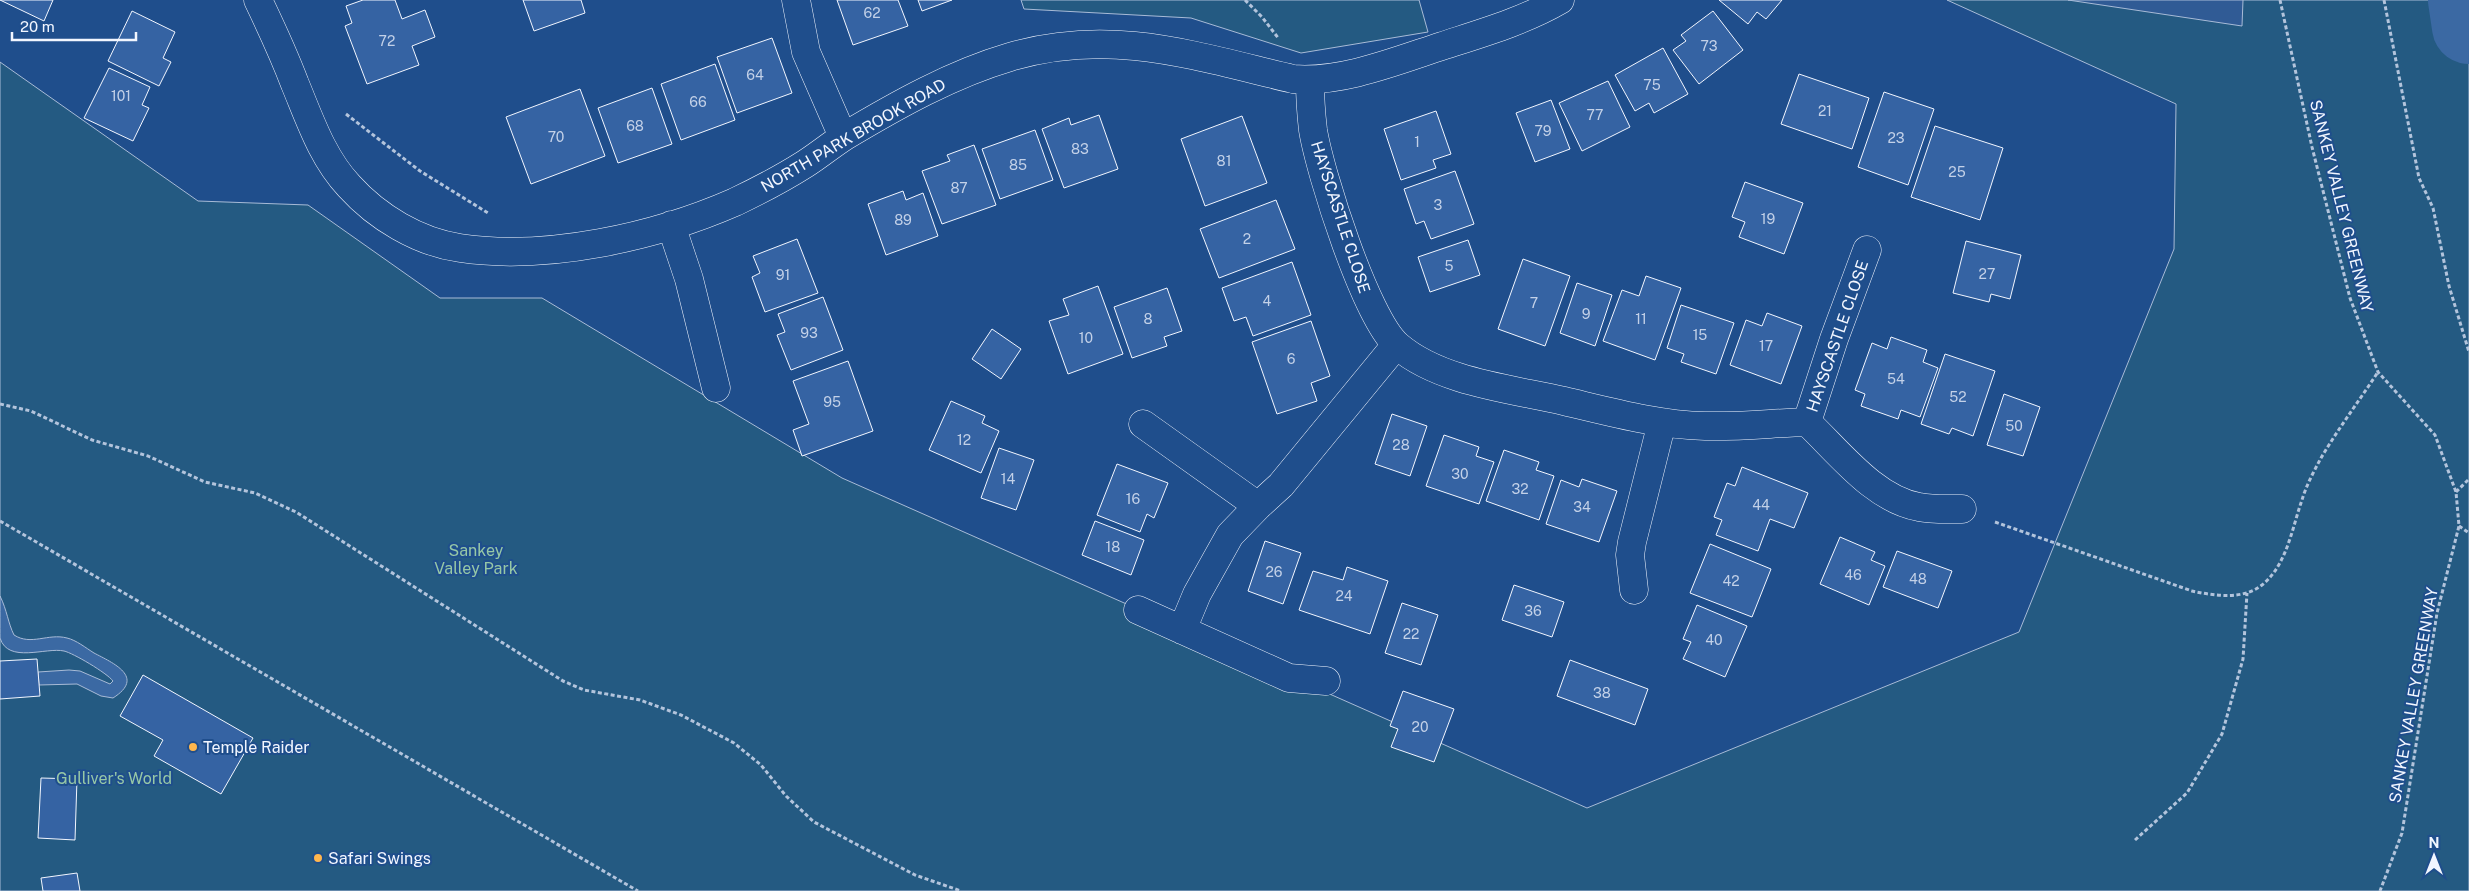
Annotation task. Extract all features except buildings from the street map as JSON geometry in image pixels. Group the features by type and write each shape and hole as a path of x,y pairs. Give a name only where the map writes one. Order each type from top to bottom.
{"street":[{"name":"NORTH PARK BROOK ROAD","path":"258,0 316,135 331,163 349,187 374,209 399,226 426,239 457,248 496,250 540,250 590,245 671,225 735,202 804,164 844,137 948,79 1012,56 1070,45 1116,43 1172,50 1293,79 1310,81 1374,68 1500,27 1560,0"},
{"path":"796,0 806,52 844,137"},
{"name":"HAYSCASTLE CLOSE","path":"1310,81 1313,130 1319,158 1354,264 1373,308 1396,345 1419,361 1465,378 1662,422 1705,426 1807,422 1862,474 1880,489 1898,500 1918,507 1962,509"},
{"path":"671,225 689,279 716,388"},
{"name":"HAYSCASTLE CLOSE","path":"1807,422 1834,339 1867,250"},
{"path":"1182,630 1198,594 1230,535 1281,485 1396,345"},
{"path":"1634,590 1630,555 1632,542 1662,422"},
{"path":"1143,424 1258,506"},
{"path":"1138,610 1289,678 1326,681"}],"path":[{"name":"SANKEY VALLEY GREENWAY","path":"2280,0 2312,147 2350,298 2378,372 2435,435 2456,492 2459,526 2437,613 2402,833 2380,891"},
{"path":"2384,0 2419,178 2433,208 2449,286 2469,352"},
{"path":"343,111 420,171 492,216"},
{"path":"1962,509 2192,591 2230,596 2247,592 2262,586 2276,571 2284,555 2303,497 2321,459 2378,372"},
{"path":"0,404 31,411 92,440 148,456 205,482 255,494 296,512 563,681 584,690 640,700 682,715 734,743 761,764 786,796 814,822 915,875 961,891"},
{"path":"2456,492 2469,479"},
{"path":"0,521 638,891"},
{"path":"2459,526 2469,533"},
{"path":"2135,840 2187,793 2222,734 2243,659 2247,592"}],"green space":[{"path":"1021,0 1419,0 1428,32 1301,53 1191,18 1024,9"},
{"name":"Sankey Valley Park","path":"1947,0 2469,0 2469,891 0,891 0,62 198,201 308,205 440,298 542,298 842,478 1587,808 2019,632 2174,249 2176,104"}],"shaded area":[{"path":"2068,0 2243,0 2242,26"},
{"path":"0,596 14,635 27,639 60,637 74,640 117,666 123,671 127,684 113,698 101,696 77,684 39,685 38,672 69,670 80,671 110,684 113,681 90,664 64,651 28,653 11,650 4,646 0,638"}],"waterway":[{"path":"2465,0 2469,27"}],"place":[{"name":"Temple Raider","path":"193,747"},
{"name":"Safari Swings","path":"318,858"}],"park label":[{"name":"Gulliver's World","path":"114,778"}]}
